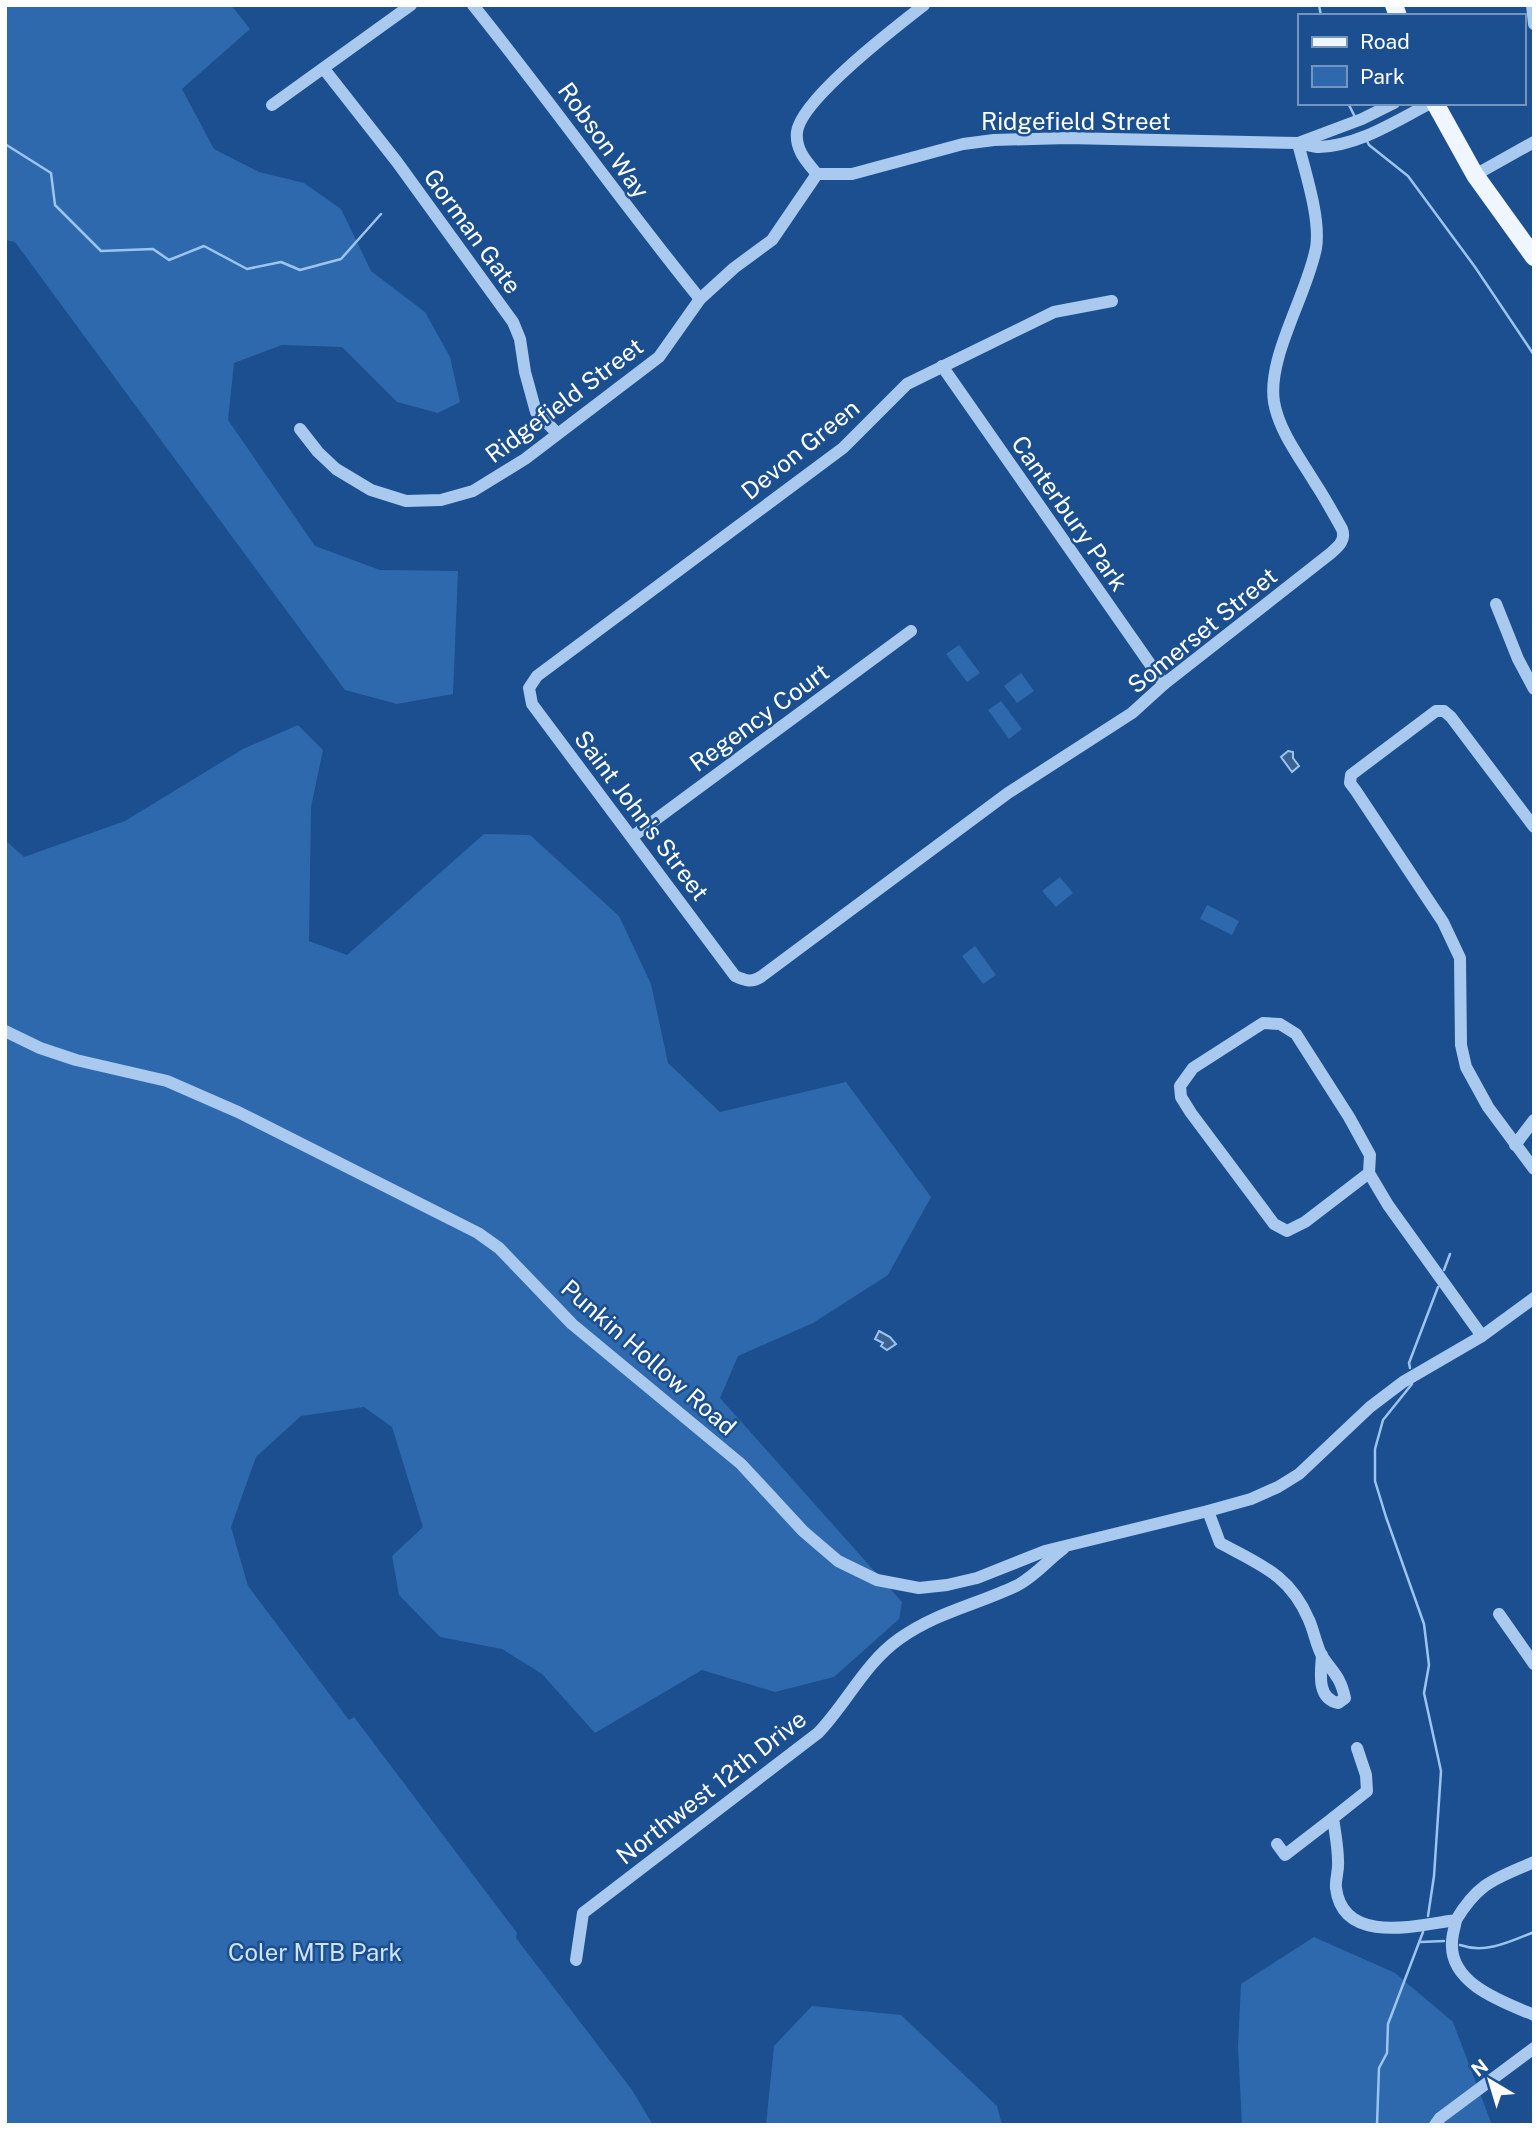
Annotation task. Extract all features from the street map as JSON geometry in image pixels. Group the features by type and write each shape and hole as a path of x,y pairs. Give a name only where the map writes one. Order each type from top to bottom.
{"main road":[{"path":"1434,105 1475,175 1534,257"}],"street":[{"path":"272,105 411,5"},
{"name":"Robson Way","path":"473,5 539,87 643,229 700,299"},
{"path":"817,174 800,154 796,134 802,116 819,95 924,5"},
{"path":"1532,5 1534,24"},
{"name":"Gorman Gate","path":"324,69 397,162 513,322 520,339 525,372 536,412 557,433"},
{"name":"Ridgefield Street","path":"1298,143 1362,119 1390,105"},
{"name":"Ridgefield Street","path":"300,429 327,461 356,482 406,501 455,497 473,491 508,471 659,357 700,299 734,268 772,240 817,174 852,174 963,144 994,140 1067,138 1298,143 1318,148 1354,140 1429,105"},
{"path":"1475,175 1534,142"},
{"name":"Somerset Street","path":"736,976 745,981 754,981 762,976 1007,793 1132,713 1164,684 1331,553 1342,541 1344,534 1290,441 1274,404 1273,377 1310,273 1316,245 1315,219 1298,143"},
{"name":"Devon Green","path":"537,676 843,448 907,384 1054,312 1112,300"},
{"name":"Canterbury Park","path":"942,366 1164,684"},
{"path":"1496,604 1518,659 1534,689"},
{"name":"Regency Court","path":"632,837 911,631"},
{"name":"Saint John's Street","path":"537,676 529,688 532,704 736,976"},
{"path":"1534,827 1444,711 1436,711 1351,775 1350,783 1443,922 1460,958 1461,1045 1466,1067 1488,1107 1534,1169"},
{"path":"1369,1173 1305,1222 1287,1231 1274,1224 1191,1114 1181,1097 1180,1086 1194,1068 1262,1023 1280,1024 1296,1034 1370,1155 1369,1173 1388,1205 1482,1336"},
{"name":"Punkin Hollow Road","path":"5,1031 40,1048 76,1060 166,1081 238,1112 478,1233 499,1248 572,1324 741,1464 803,1531 838,1561 877,1580 898,1586 947,1586 977,1578 1045,1551 1208,1511 1278,1488 1299,1474 1370,1407 1403,1382 1482,1336 1532,1302"},
{"path":"1515,1145 1534,1120"},
{"path":"1208,1511 1220,1543 1275,1573 1292,1588 1309,1618 1322,1655"},
{"name":"Northwest 12th Drive","path":"576,1960 583,1913 818,1733 866,1670 896,1641 939,1616 1018,1585 1066,1546"},
{"path":"1499,1614 1534,1664"},
{"path":"1277,1844 1284,1855 1367,1791 1366,1775 1357,1748"},
{"path":"1333,1818 1339,1861 1336,1886 1339,1901 1350,1916 1370,1927 1397,1929 1456,1920"},
{"path":"1534,1862 1486,1883 1469,1899 1456,1920 1451,1943 1455,1961 1472,1984 1499,2000 1534,2015"},
{"path":"1435,2125 1440,2118 1534,2048"}],"green space":[{"path":"5,5 231,5 250,29 182,89 214,149 259,172 304,183 341,209 371,271 425,312 450,357 460,402 438,413 397,402 342,347 282,345 234,363 228,420 315,546 380,570 458,571 453,694 397,704 345,690 15,242 5,240"},
{"path":"959,645 980,673 967,682 946,654"},
{"path":"1021,673 1034,691 1017,703 1004,686"},
{"path":"1001,701 1022,729 1009,739 988,710"},
{"name":"Coler MTB Park","path":"298,725 323,750 311,807 309,941 347,955 484,834 530,835 619,916 651,984 668,1063 720,1112 846,1082 931,1197 888,1275 813,1323 738,1356 720,1398 902,1602 899,1619 834,1677 775,1692 702,1670 595,1733 542,1674 502,1649 440,1637 399,1595 392,1556 423,1527 392,1427 364,1407 301,1416 256,1457 231,1527 248,1586 349,1720 354,1717 517,1933 516,1938 632,2090 653,2125 5,2125 5,840 24,857 125,821 243,749"},
{"path":"1060,877 1073,893 1056,907 1042,891"},
{"path":"1207,905 1239,921 1232,935 1200,919"},
{"path":"975,946 996,975 983,984 962,956"},
{"path":"1314,1937 1395,1973 1453,2022 1492,2125 1242,2125 1238,2046 1241,1984"},
{"path":"812,2006 901,2015 997,2106 1002,2125 766,2125 774,2046"}],"shaded area":[{"path":"1288,751 1293,752 1293,758 1299,766 1292,772 1281,757"},
{"path":"879,1331 896,1344 887,1350 881,1346 883,1343 875,1339"}],"waterway":[{"path":"1319,5 1321,14"},
{"path":"1349,105 1355,117"},
{"path":"1367,141 1408,176 1475,267 1534,355"},
{"path":"5,144 51,173 55,205 101,251 153,249 169,260 204,246 247,269 281,262 300,270 341,259 381,214"},
{"path":"1444,1270 1450,1254"},
{"path":"1410,1368 1409,1363 1438,1287"},
{"path":"1412,1384 1383,1420 1375,1449 1375,1481 1424,1624 1429,1665 1424,1693 1441,1771 1434,1876 1428,1916"},
{"path":"1377,2125 1379,2068 1387,2053 1388,2024 1423,1932"},
{"path":"1460,1945 1488,1947 1534,1932"},
{"path":"1421,1942 1444,1941"}]}
